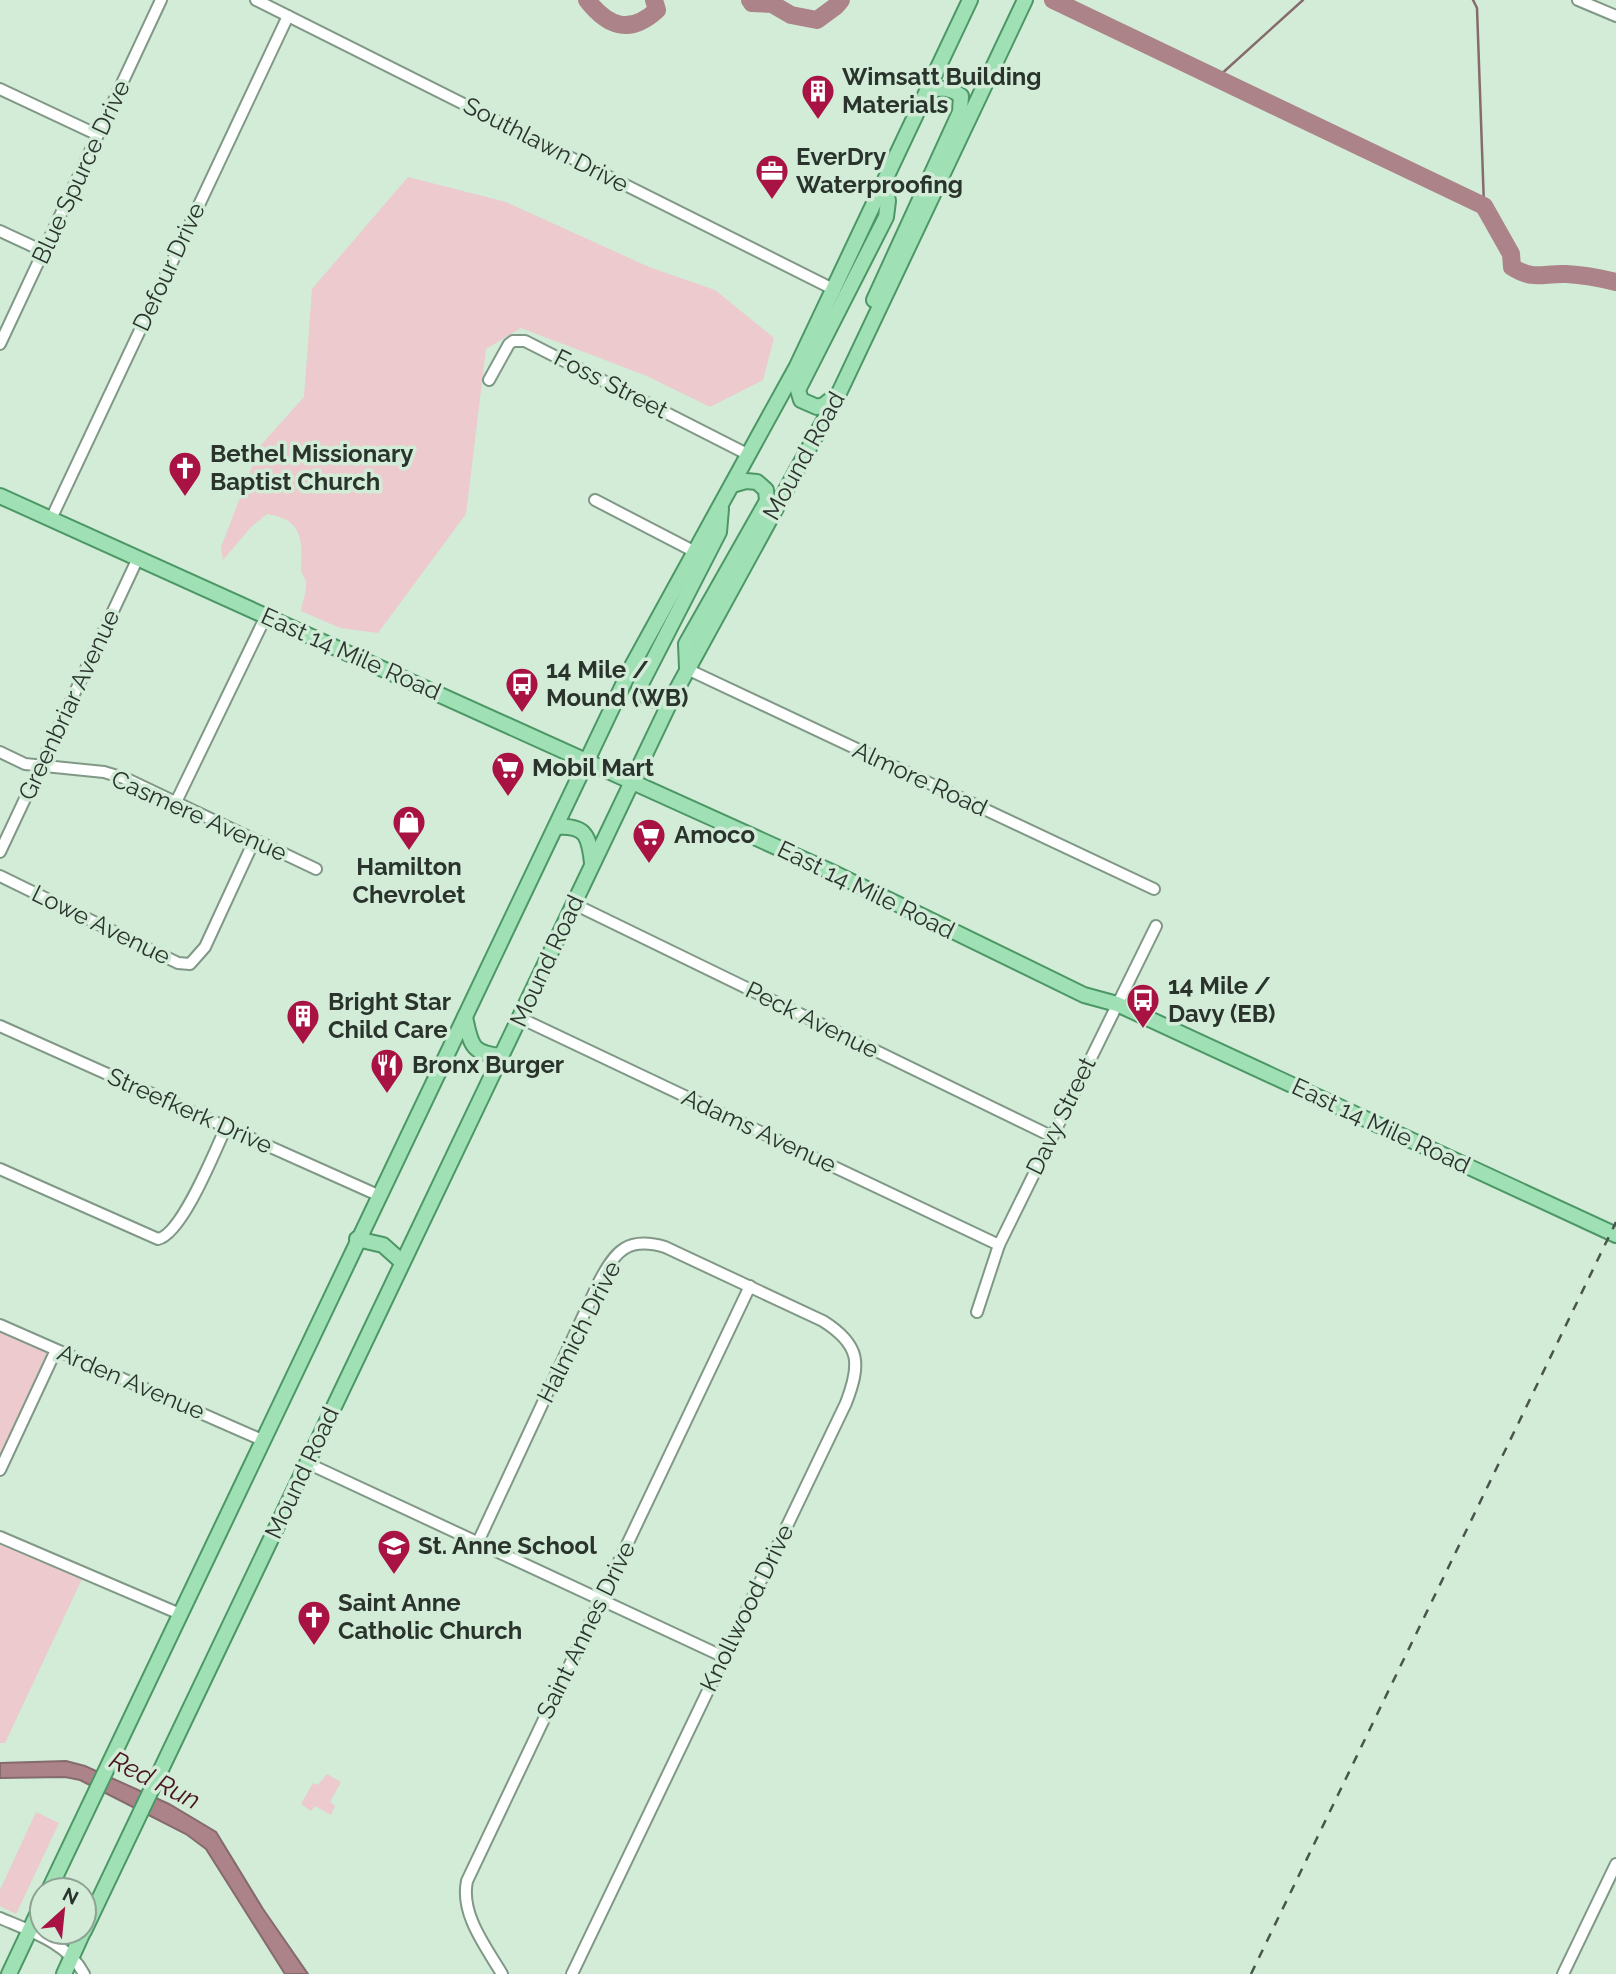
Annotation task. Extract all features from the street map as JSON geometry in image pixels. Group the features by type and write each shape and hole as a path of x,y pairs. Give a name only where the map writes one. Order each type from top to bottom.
{"main road":[{"name":"Mound Road","path":"56,1876 632,666 700,554 722,503 750,455 835,290 971,0"},
{"name":"Mound Road","path":"98,1901 671,699 839,393 1025,0"},
{"path":"868,332 874,295 961,112 961,96 954,90 928,90"},
{"path":"839,393 817,407 801,400 798,390 886,217 888,201 885,182"},
{"path":"687,669 686,644 766,501 765,490 757,482 733,485"},
{"name":"East 14 Mile Road","path":"0,496 633,780 907,907 1084,995 1117,1004 1616,1235"},
{"path":"671,699 658,702 645,696 639,688 700,554"},
{"path":"556,827 581,831 589,842 592,864"},
{"path":"465,1017 474,1047 484,1054 502,1056"},
{"path":"357,1239 383,1245 402,1262"},
{"path":"9,1974 28,1933"},
{"name":"Mound Road","path":"64,1974 77,1946"}],"street":[{"name":"Blue Spurce Drive","path":"0,344 161,0"},
{"name":"Southlawn Drive","path":"256,0 835,290"},
{"path":"1578,0 1616,16"},
{"name":"Defour Drive","path":"51,519 288,16"},
{"path":"0,89 98,135"},
{"path":"0,231 43,251"},
{"name":"Foss Street","path":"489,380 509,344 513,341 525,341 750,455"},
{"path":"595,500 700,554"},
{"name":"Greenbriar Avenue","path":"0,852 138,558"},
{"path":"176,802 266,616"},
{"name":"Almore Road","path":"687,669 1154,889"},
{"name":"Casmere Avenue","path":"0,752 25,764 104,772 176,802 316,869"},
{"name":"Lowe Avenue","path":"0,876 178,963 190,964 205,947 254,841"},
{"name":"Peck Avenue","path":"574,904 1051,1136"},
{"name":"Davy Street","path":"977,1312 999,1245 1156,926"},
{"name":"Adams Avenue","path":"520,1018 999,1245"},
{"name":"Streefkerk Drive","path":"0,1027 380,1196"},
{"path":"0,1169 158,1239 168,1236 179,1221 226,1127"},
{"name":"Halmich Drive","path":"478,1542 599,1282 616,1254 634,1244 652,1243 750,1286"},
{"name":"Saint Annes Drive","path":"502,1974 469,1912 464,1896 467,1881 750,1286"},
{"name":"Knollwood Drive","path":"572,1974 854,1383 856,1368 852,1347 838,1331 750,1286"},
{"name":"Arden Avenue","path":"0,1325 262,1440"},
{"path":"0,1470 56,1350"},
{"path":"307,1463 724,1657"},
{"path":"0,1537 180,1614"},
{"path":"1563,1974 1616,1864"},
{"path":"0,1918 28,1931"},
{"path":"55,1946 72,1956 84,1974"}],"shaded area":[{"path":"408,177 506,202 649,267 715,290 774,338 763,380 710,407 647,376 521,328 486,349 466,514 378,633 340,628 301,611 306,581 301,570 300,539 298,532 287,520 267,514 251,527 223,560 221,547 260,446 304,397 312,289"},
{"path":"0,1330 45,1351 48,1356 0,1466"},
{"path":"0,1542 82,1579 5,1743 0,1743"},
{"name":"Red Run","path":"66,1761 85,1766 169,1804 216,1832 263,1909 308,1974 285,1974 206,1849 186,1834 80,1780 65,1777 0,1778 0,1763"},
{"path":"327,1774 341,1782 330,1802 335,1806 331,1815 315,1806 311,1811 301,1804 313,1783 318,1785"},
{"path":"36,1812 59,1823 34,1876 28,1876 28,1889 16,1914 0,1906 0,1890"}],"waterway":[{"path":"587,0 611,22 629,25 638,23 657,10 654,0"},
{"path":"750,0 752,3 772,4 791,15 817,20 841,0"},
{"path":"1053,0 1484,206 1511,254 1512,267 1526,274 1579,275 1616,282"},
{"path":"1218,77 1303,0"},
{"path":"1473,0 1477,8 1484,206"}],"railway":[{"path":"1251,1974 1616,1222"}],"place":[{"name":"Wimsatt Building Materials","path":"818,121"},
{"name":"EverDry Waterproofing","path":"772,201"},
{"name":"Bethel Missionary Baptist Church","path":"185,498"},
{"name":"14 Mile / Mound (WB)","path":"522,714"},
{"name":"Mobil Mart","path":"508,798"},
{"name":"Hamilton Chevrolet","path":"409,852"},
{"name":"Amoco","path":"649,865"},
{"name":"14 Mile / Davy (EB)","path":"1143,1030"},
{"name":"Bright Star Child Care","path":"303,1046"},
{"name":"Bronx Burger","path":"387,1095"},
{"name":"St. Anne School","path":"394,1576"},
{"name":"Saint Anne Catholic Church","path":"314,1647"}]}
